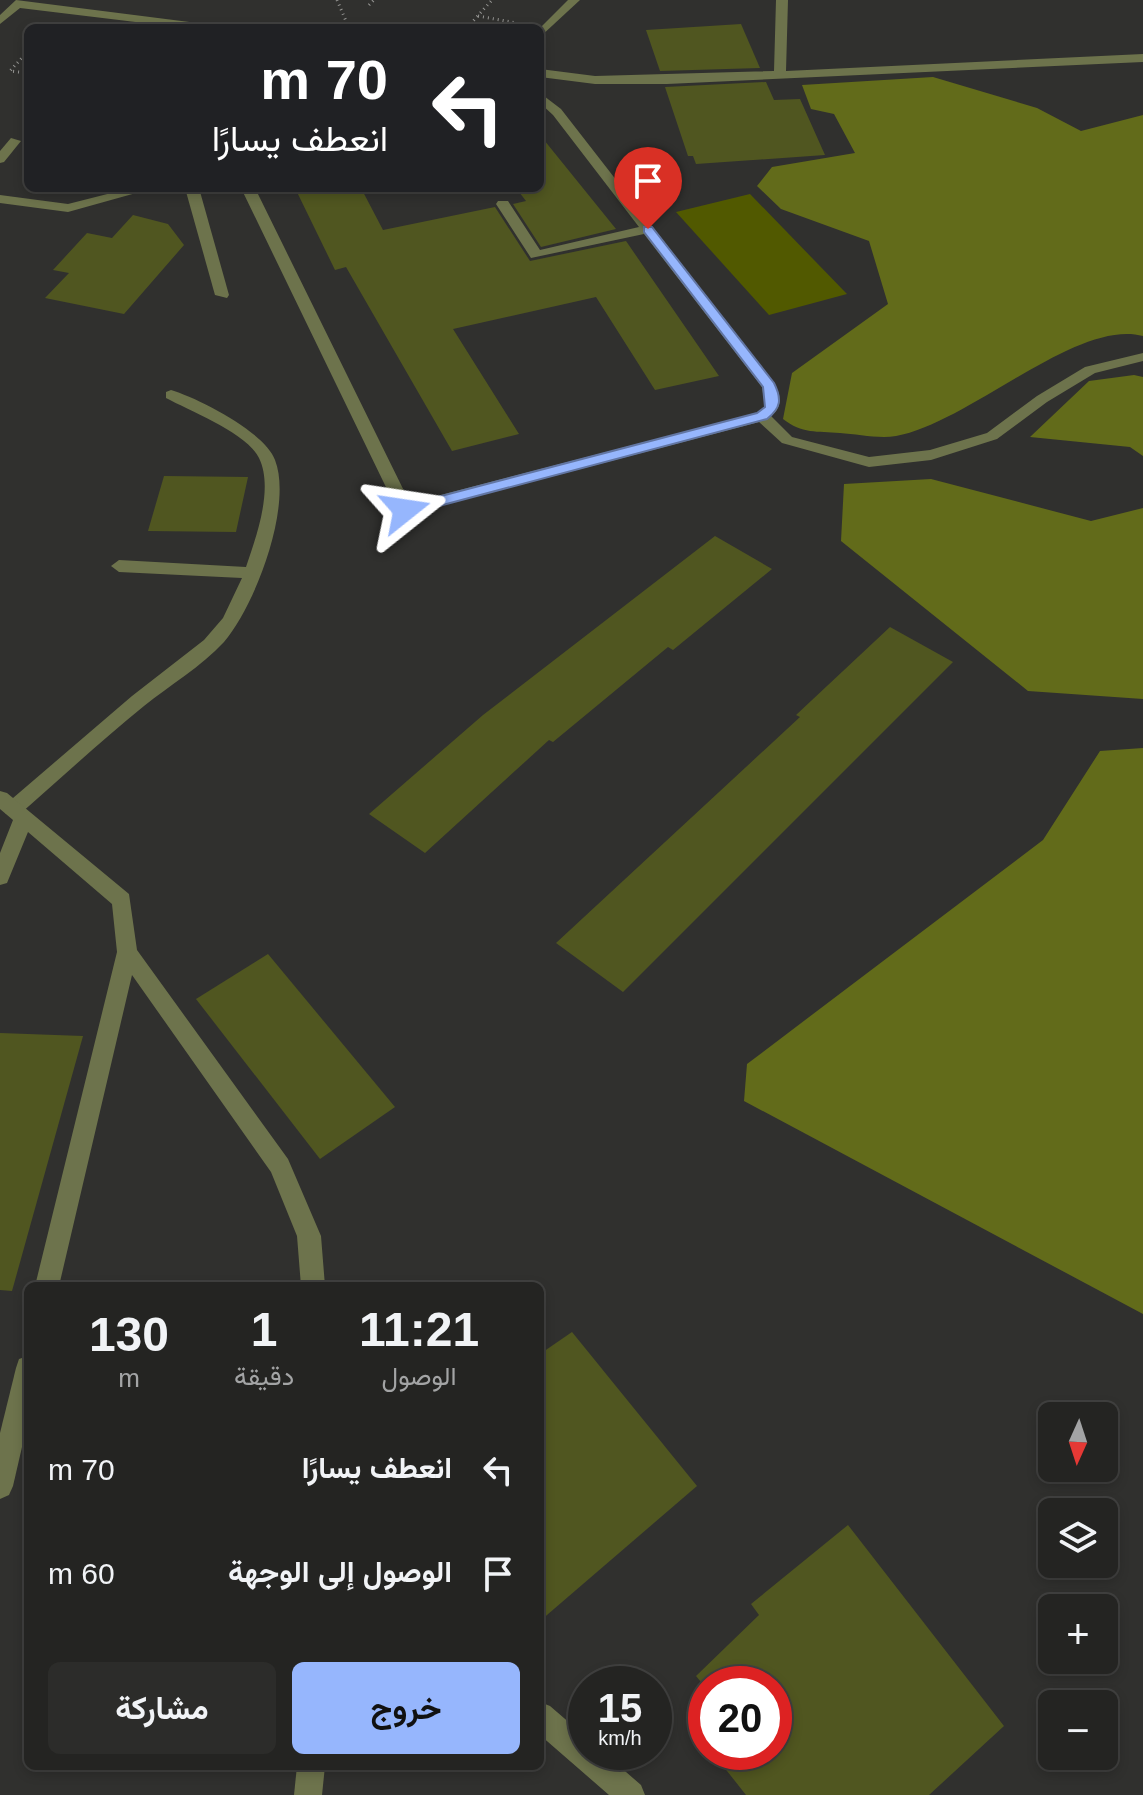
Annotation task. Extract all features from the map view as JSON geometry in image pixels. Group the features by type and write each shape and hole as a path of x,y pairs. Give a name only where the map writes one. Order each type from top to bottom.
{"street":[{"path":"544,30 574,0"},
{"path":"780,74 782,0"},
{"path":"0,21 20,2 183,24"},
{"path":"544,74 595,80 1143,58"},
{"path":"250,192 405,510 762,416 772,408 769,386 557,112 544,102"},
{"path":"0,159 15,141"},
{"path":"0,199 68,208 131,192"},
{"path":"193,192 222,295"},
{"path":"503,204 536,255 648,229"},
{"path":"762,416 787,440 869,462 931,455 992,436 1042,399 1090,370 1143,357"},
{"path":"0,877 13,808 219,636 253,573 267,520 270,485 268,459 253,440 171,395"},
{"path":"119,566 253,573"},
{"path":"13,808 122,900 127,952 48,1282"},
{"path":"127,952 280,1166 309,1236 313,1282"},
{"path":"0,1486 24,1385"},
{"path":"544,1719 631,1795"},
{"path":"308,1795 311,1770"}],"path":[{"path":"337,0 347,24"},
{"path":"369,5 374,0"},
{"path":"471,24 492,0"},
{"path":"478,16 513,24"},
{"path":"24,55 10,71 24,73"}],"green space":[{"path":"933,77 1037,108 1081,131 1143,115 1143,336 1116,335 1087,342 1055,356 956,412 925,427 896,436 817,432 797,427 783,419 792,373 888,304 869,241 781,209 757,186 772,167 855,153 834,114 811,109 802,85"},
{"path":"750,194 847,294 769,315 676,212"},
{"path":"1134,375 1143,377 1143,456 1130,447 1030,437 1089,381"},
{"path":"931,479 1091,521 1143,508 1143,699 1028,691 841,541 844,484"},
{"path":"1143,748 1143,1314 744,1101 747,1064 1043,840 1100,751"}],"building":[{"path":"741,24 760,68 660,71 646,30"},
{"path":"766,82 774,100 800,99 825,155 696,164 693,156 688,156 665,87"},
{"path":"544,140 616,229 541,247 513,204 526,201 519,192 544,192"},
{"path":"297,192 363,192 383,230 495,207 530,261 626,241 719,376 655,390 596,297 453,329 519,434 452,451 346,267 335,270"},
{"path":"133,215 168,224 184,245 124,314 45,298 69,273 53,270 87,233 112,238"},
{"path":"164,476 248,477 236,532 148,531"},
{"path":"715,536 772,569 673,650 668,647 553,742 549,740 425,853 369,814 483,715"},
{"path":"890,627 953,662 623,992 556,943 800,717 796,715"},
{"path":"268,954 395,1107 320,1159 196,999"},
{"path":"0,1033 83,1036 12,1291 0,1290"},
{"path":"572,1332 697,1486 544,1618 544,1351"},
{"path":"848,1525 1004,1726 929,1795 746,1795 726,1770 792,1770 792,1666 706,1666 759,1615 751,1604"}],"route":[{"path":"405,510 762,416 772,408 769,386 648,229"}]}
